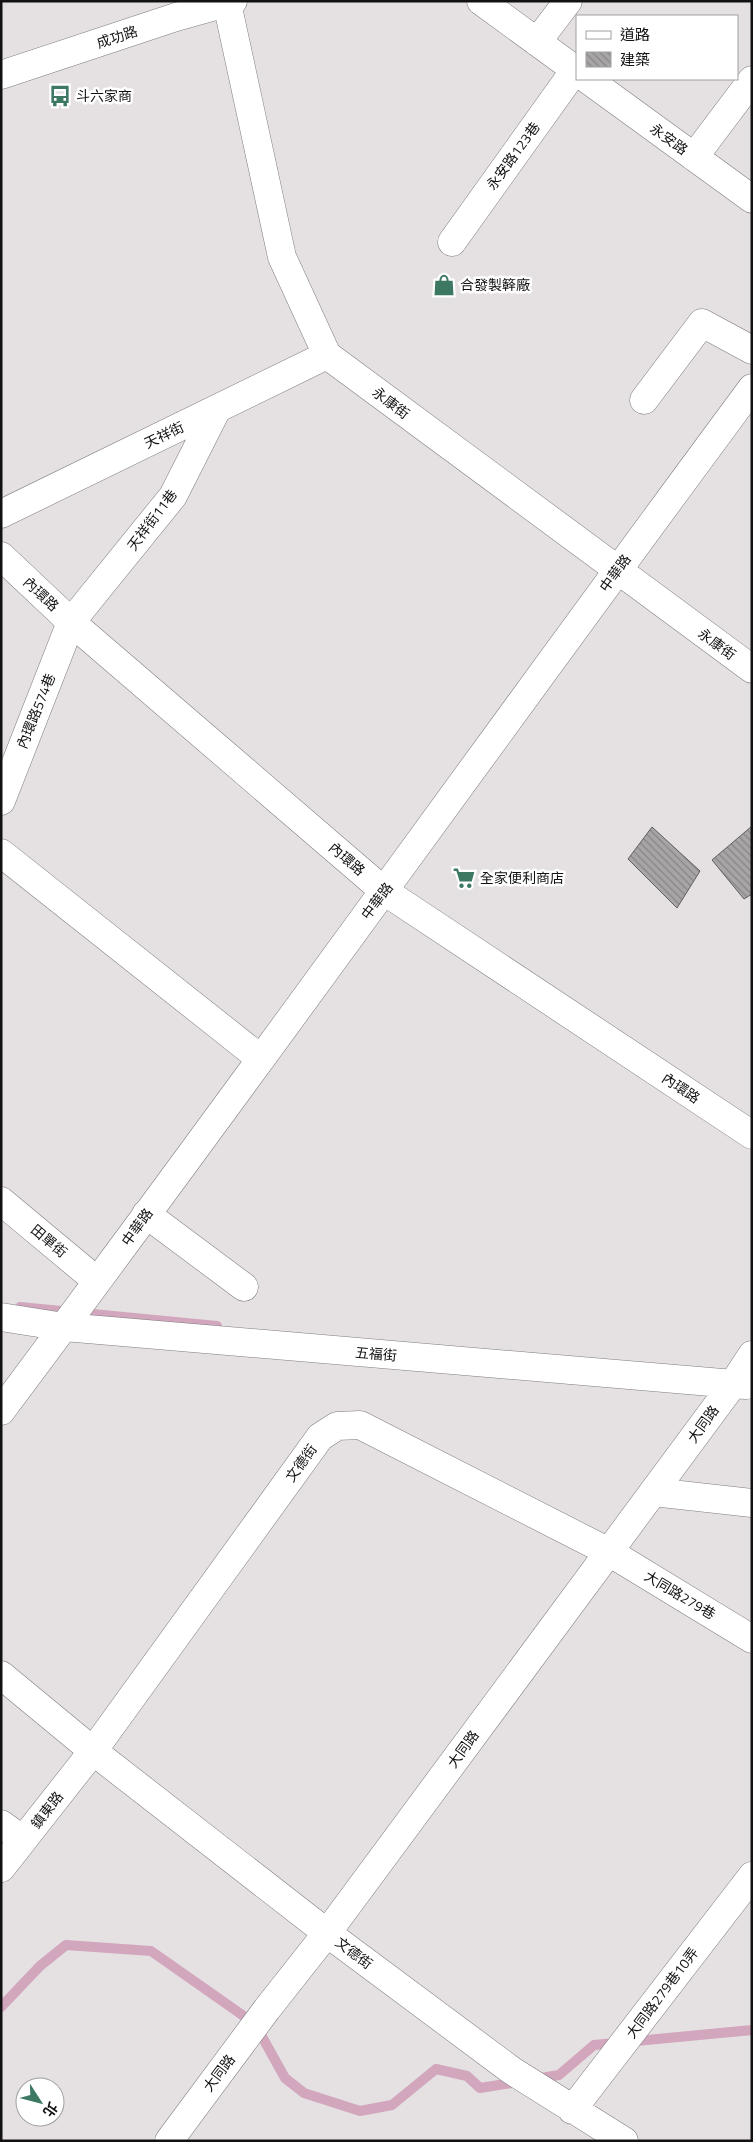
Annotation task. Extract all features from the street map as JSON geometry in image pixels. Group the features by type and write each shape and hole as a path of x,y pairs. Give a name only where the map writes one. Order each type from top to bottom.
{"street":[{"name":"永安路","path":"481,1 576,70"},
{"path":"538,42 568,1"},
{"name":"成功路","path":"1,75 166,9 230,2"},
{"name":"永康街","path":"230,2 282,257 327,355 616,571 752,669"},
{"name":"永安路123巷","path":"452,242 576,78"},
{"name":"永安路","path":"590,80 752,199"},
{"path":"694,157 752,80"},
{"path":"644,400 702,323 752,350"},
{"name":"天祥街","path":"1,514 327,355"},
{"name":"中華路","path":"1,1411 94,1287 616,571 752,388"},
{"name":"天祥街11巷","path":"71,622 172,496 217,409"},
{"name":"內環路","path":"1,556 71,622 384,891 752,1135"},
{"name":"內環路574巷","path":"1,801 71,622"},
{"path":"1,853 261,1059"},
{"name":"田單街","path":"1,1201 94,1287"},
{"path":"146,1214 244,1288"},
{"name":"五福街","path":"1,1317 745,1371"},
{"name":"大同路","path":"169,2141 248,2034 327,1933 653,1492 745,1371"},
{"name":"文德街","path":"94,1751 320,1437 337,1426 360,1425 609,1552"},
{"path":"653,1492 752,1503"},
{"name":"大同路279巷","path":"609,1552 752,1639"},
{"name":"文德街","path":"1,1675 94,1751 327,1933 511,2070 624,2141"},
{"name":"鎮東路","path":"1,1868 94,1751"},
{"path":"1,1824 23,1840"},
{"name":"大同路279巷10弄","path":"572,2110 752,1876"}],"building":[{"path":"752,826 752,894 744,899 712,860"},
{"path":"652,827 700,871 677,908 628,859"}],"waterway":[{"path":"20,1307 217,1326"},
{"path":"1,2007 40,1966 66,1945 151,1951 255,2024 285,2078 304,2093 360,2111 392,2105 436,2069 467,2076 480,2088 518,2082"},
{"path":"535,2079 559,2075 594,2045 752,2030"}],"place":[{"name":"斗六家商","path":"60,96"},
{"name":"合發製簳廠","path":"444,285"},
{"name":"全家便利商店","path":"464,878"}]}
